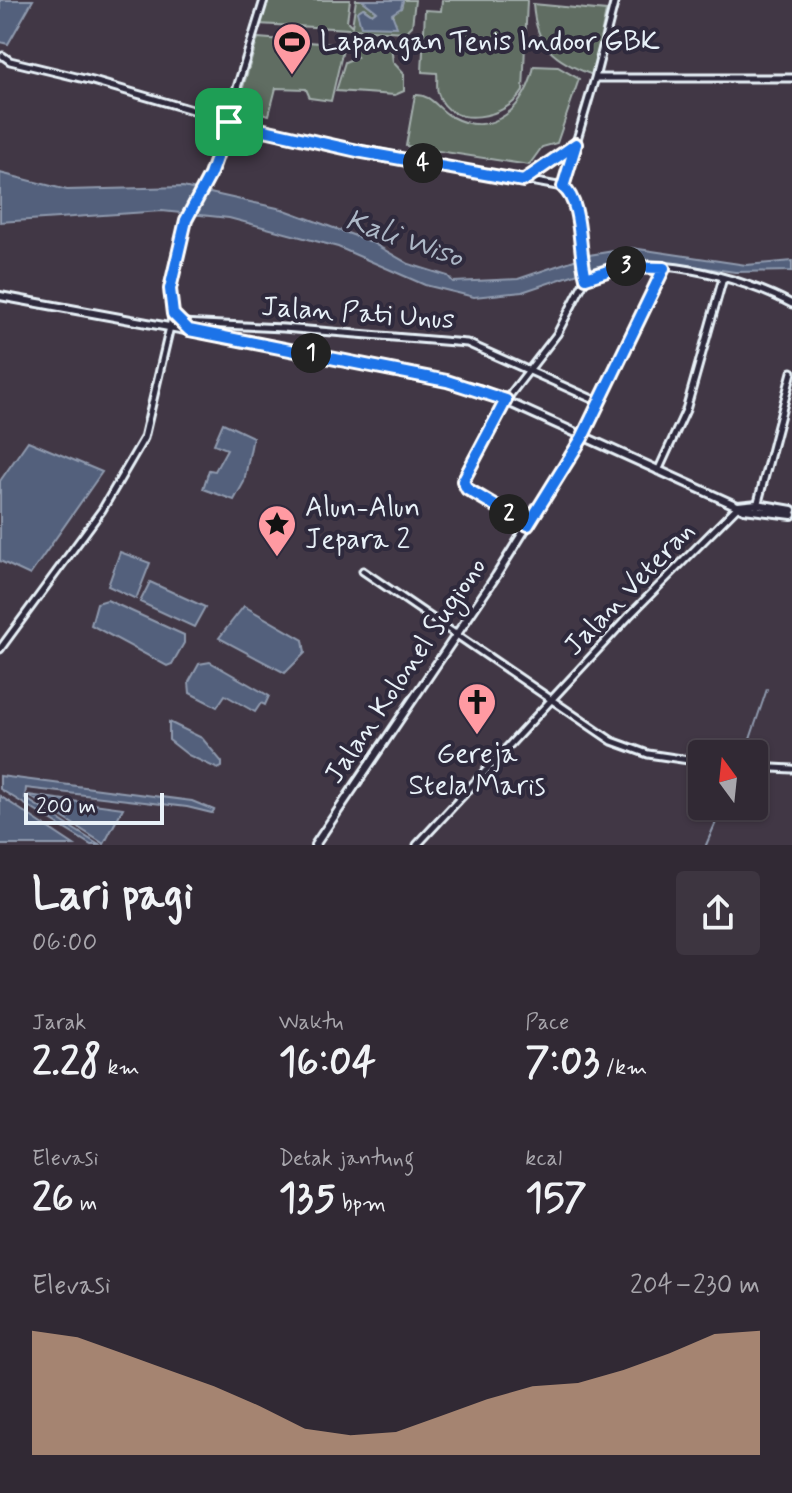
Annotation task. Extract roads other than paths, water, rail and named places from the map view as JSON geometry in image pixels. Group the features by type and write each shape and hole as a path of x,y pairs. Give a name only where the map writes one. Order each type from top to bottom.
{"main road":[{"path":"0,296 447,381 506,400 582,438 738,506 792,513"},
{"name":"Jalan Kolonel Sugiono","path":"317,842 528,525 582,438"},
{"path":"317,842 329,845"}],"street":[{"path":"0,649 83,536 128,468 150,422 173,314 169,292 189,213 204,188 229,122 264,0"},
{"path":"563,187 615,0"},
{"path":"3,56 10,61 229,122 362,152 563,187 575,201 585,275 557,334 526,369 506,400 463,481 467,489 528,525"},
{"path":"595,78 792,78"},
{"path":"523,181 576,144"},
{"path":"585,275 620,267 664,268 723,278 769,292 792,304"},
{"path":"582,438 664,268"},
{"path":"658,471 686,410 723,278"},
{"path":"173,314 189,330"},
{"name":"Jalan Pati Unus","path":"181,323 457,341 479,346 599,402"},
{"path":"756,507 792,372"},
{"name":"Jalan Veteran","path":"417,845 550,700 738,506"},
{"path":"363,571 550,700 629,749 688,760"},
{"path":"768,768 792,769"}],"water":[{"path":"0,0 33,0 8,44 0,42"},
{"path":"362,0 403,0 401,8 392,14 397,27 361,26 357,12 363,8 372,14 376,11"},
{"path":"0,173 67,190 183,187 282,209 369,241 409,264 448,276 453,282 518,279 589,255 632,248 746,265 792,261 792,271 735,272 642,259 605,264 522,292 474,297 425,285 338,247 229,218 162,211 0,222"},
{"path":"223,423 253,437 244,482 234,500 203,489 209,470 215,471 227,449 214,444"},
{"path":"28,441 102,472 30,575 0,561 0,481"},
{"path":"120,552 150,563 136,599 108,586"},
{"path":"150,582 205,607 194,627 140,602"},
{"path":"107,600 184,635 184,643 172,664 167,666 91,625 97,603"},
{"path":"244,606 303,640 305,653 285,673 219,638"},
{"path":"210,662 269,696 265,705 261,703 255,712 225,695 217,707 190,693 189,682 199,664"},
{"path":"169,722 202,738 222,762 222,767 218,769 188,755 169,740"},
{"path":"0,776 192,801 214,810 212,813 187,807 26,788 25,798 99,845 91,845 0,789"},
{"path":"28,795 123,808 104,844"},
{"path":"0,796 74,845 0,845"}],"waterway":[{"path":"750,740 767,689"},
{"path":"706,845 717,820"}],"place":[{"name":"Lapangan Tenis Indoor GBK","path":"292,76"},
{"name":"Alun-Alun Jepara 2","path":"277,558"},
{"name":"Gereja Stela Maris","path":"477,736"}],"water label":[{"name":"Kali Wiso","path":"404,239"}]}
